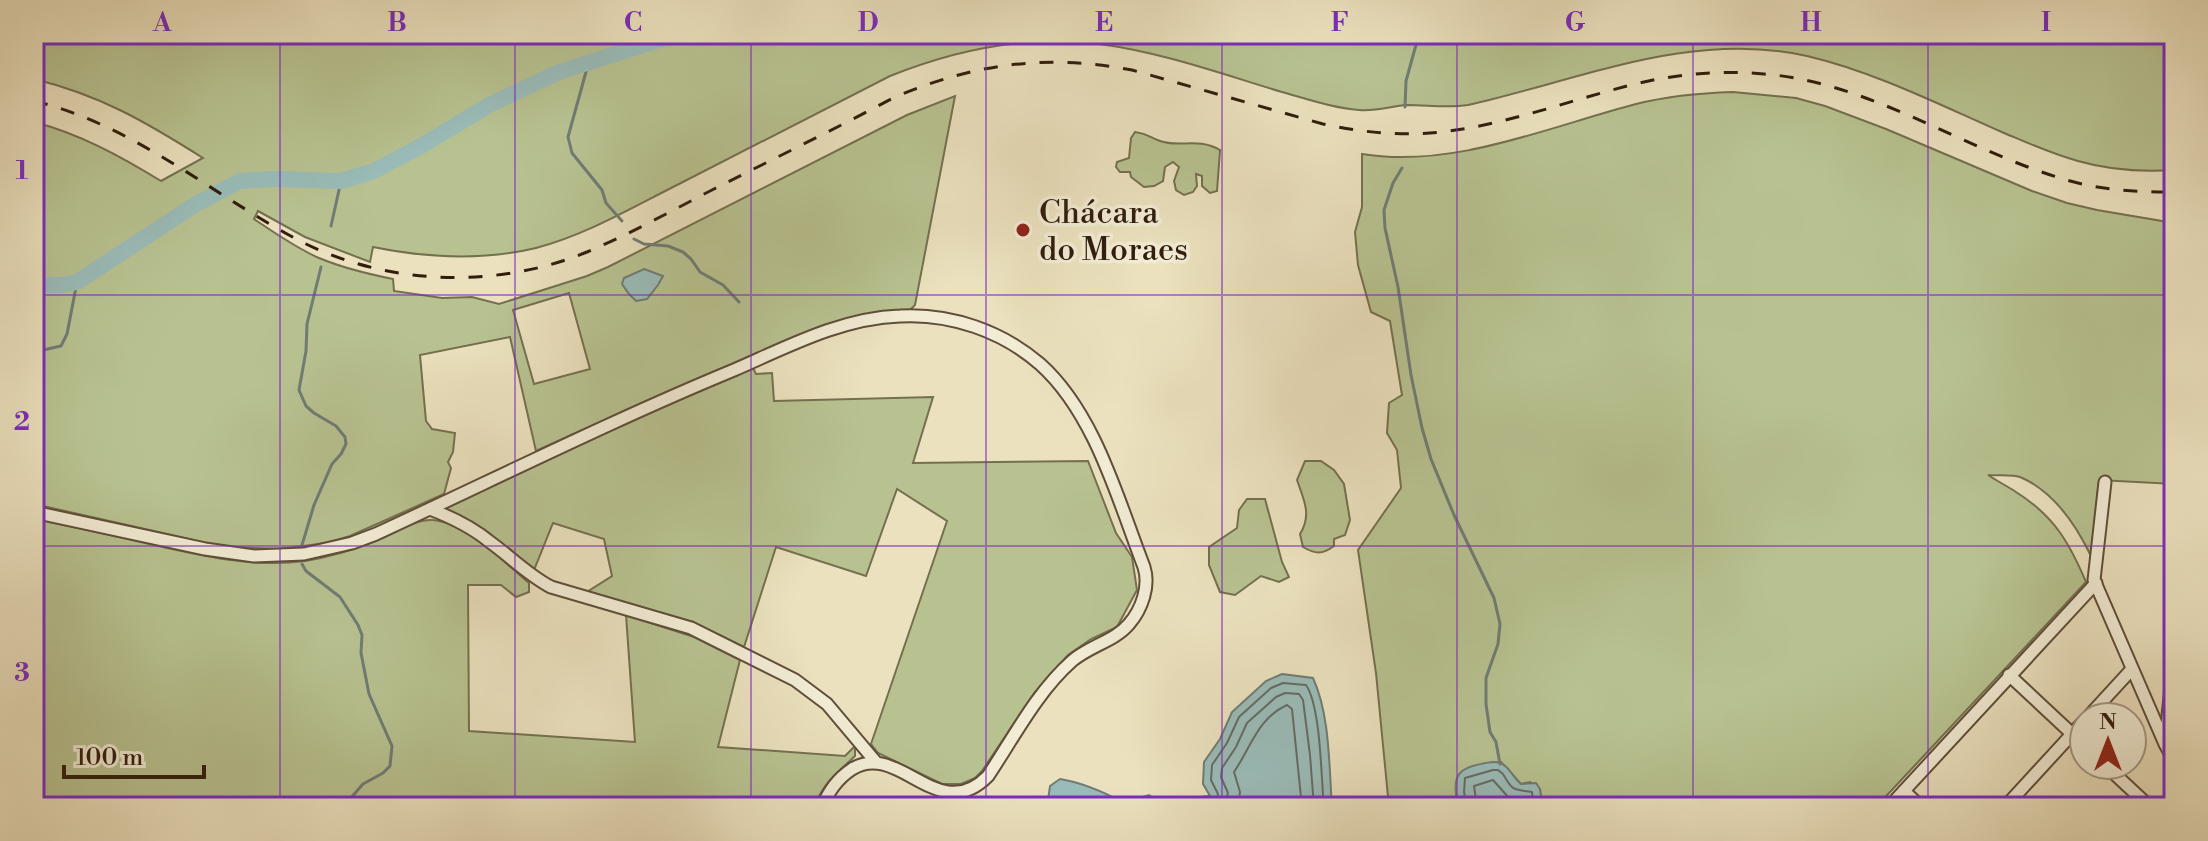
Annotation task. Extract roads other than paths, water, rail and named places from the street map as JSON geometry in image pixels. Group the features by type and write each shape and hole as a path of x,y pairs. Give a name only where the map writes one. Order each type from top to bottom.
{"street":[{"path":"34,512 230,554 304,554 352,543 672,396 821,333 868,320 917,315 961,322 1002,338 1021,350 1055,379 1069,396 1091,434 1147,578 1141,603 1121,633 1082,654 1063,671 1041,696 988,776 979,784 962,791 940,790 875,761 863,763 839,779 827,794 822,807"},
{"path":"2105,482 2095,581 2173,757"},
{"path":"430,509 469,527 551,587 691,628 795,680 827,704 875,761"},
{"path":"1889,807 2095,581"},
{"path":"2165,744 2174,660"},
{"path":"2103,701 2132,669"},
{"path":"2009,675 2068,730"},
{"path":"2005,807 2068,738"},
{"path":"2122,781 2150,807"},
{"path":"1904,791 1921,807"}],"water":[{"path":"644,269 663,276 647,299 636,301 622,284 624,278"},
{"path":"1282,674 1313,678 1319,692 1328,741 1332,807 1047,807 1050,786 1060,779 1094,788 1124,803 1149,795 1158,801 1210,796 1203,784 1204,762 1220,739 1232,712 1266,681"},
{"path":"1493,762 1506,767 1521,784 1536,783 1540,789 1542,807 1459,807 1455,786 1460,773 1472,766"}],"waterway":[{"path":"34,285 77,282 196,204 240,181 341,181 374,171 491,104 559,72 678,34"},
{"path":"1405,107 1406,81 1419,34"},
{"path":"589,61 568,137 572,153 622,221"},
{"path":"1402,168 1384,210 1385,228 1398,287 1411,375 1431,459 1494,598 1500,624 1498,644 1486,678 1490,732 1496,742 1500,764"},
{"path":"331,226 341,181"},
{"path":"634,239 683,252 700,272 723,285 739,302"},
{"path":"302,545 314,505 332,464 346,444 345,437 336,426 306,406 299,390 307,324 321,267"},
{"path":"34,352 61,346 67,334 77,282"},
{"path":"302,564 306,571 340,597 358,625 369,694 392,746 390,766 363,784 343,807"}],"railway":[{"path":"34,101 70,112 139,143 267,222 334,256 369,267 443,277 480,277 517,272 587,252 895,97 983,69 1041,63 1100,65 1132,70 1323,124 1402,134 1433,133 1495,123 1664,78 1714,73 1764,74 1841,89 2023,165 2074,182 2116,190 2174,192"}],"place":[{"name":"Chácara do Moraes","path":"1023,230"}]}
